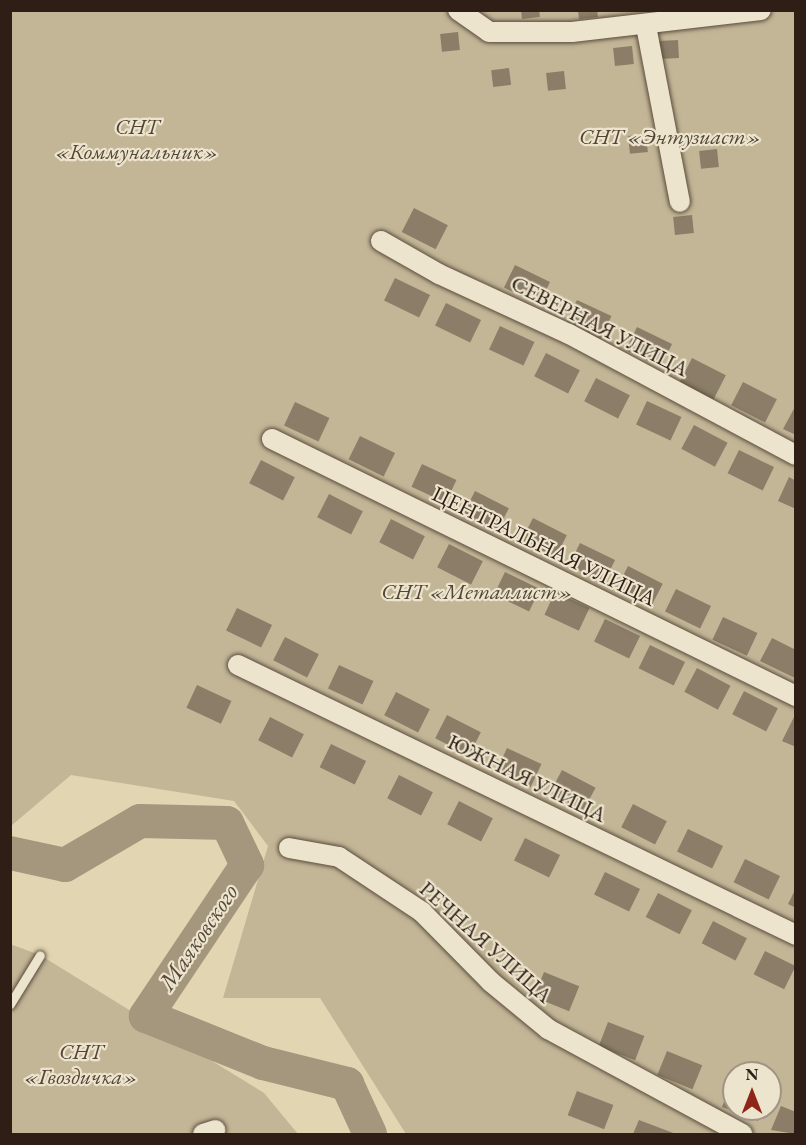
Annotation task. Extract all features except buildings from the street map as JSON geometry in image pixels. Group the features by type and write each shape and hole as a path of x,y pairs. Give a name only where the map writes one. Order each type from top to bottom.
{"street":[{"path":"458,10 489,32 572,32 646,26 761,10"},
{"path":"646,26 680,202"},
{"name":"СЕВЕРНАЯ УЛИЦА","path":"381,241 439,274 569,334 795,455"},
{"name":"ЦЕНТРАЛЬНАЯ УЛИЦА","path":"272,439 795,696"},
{"name":"ЮЖНАЯ УЛИЦА","path":"238,665 795,935"},
{"name":"РЕЧНАЯ УЛИЦА","path":"289,848 339,857 422,912 491,982 548,1029 742,1134"}],"lane":[{"path":"10,1004 40,955"}],"green space":[{"name":"СНТ «Металлист»","path":"11,11 795,11 795,1134 406,1134 320,998 223,998 268,846 234,801 71,775 11,826"},
{"name":"СНТ «Гвоздичка»","path":"10,944 40,955 264,1093 298,1134 11,1134"}],"waterway":[{"name":"Маяковского","path":"10,853 65,865 140,821 227,823 247,865 146,1016 263,1063 347,1084 370,1134"}],"park label":[{"name":"СНТ «Энтузиаст»","path":"670,137"},
{"name":"СНТ «Коммунальник»","path":"137,138"}]}
